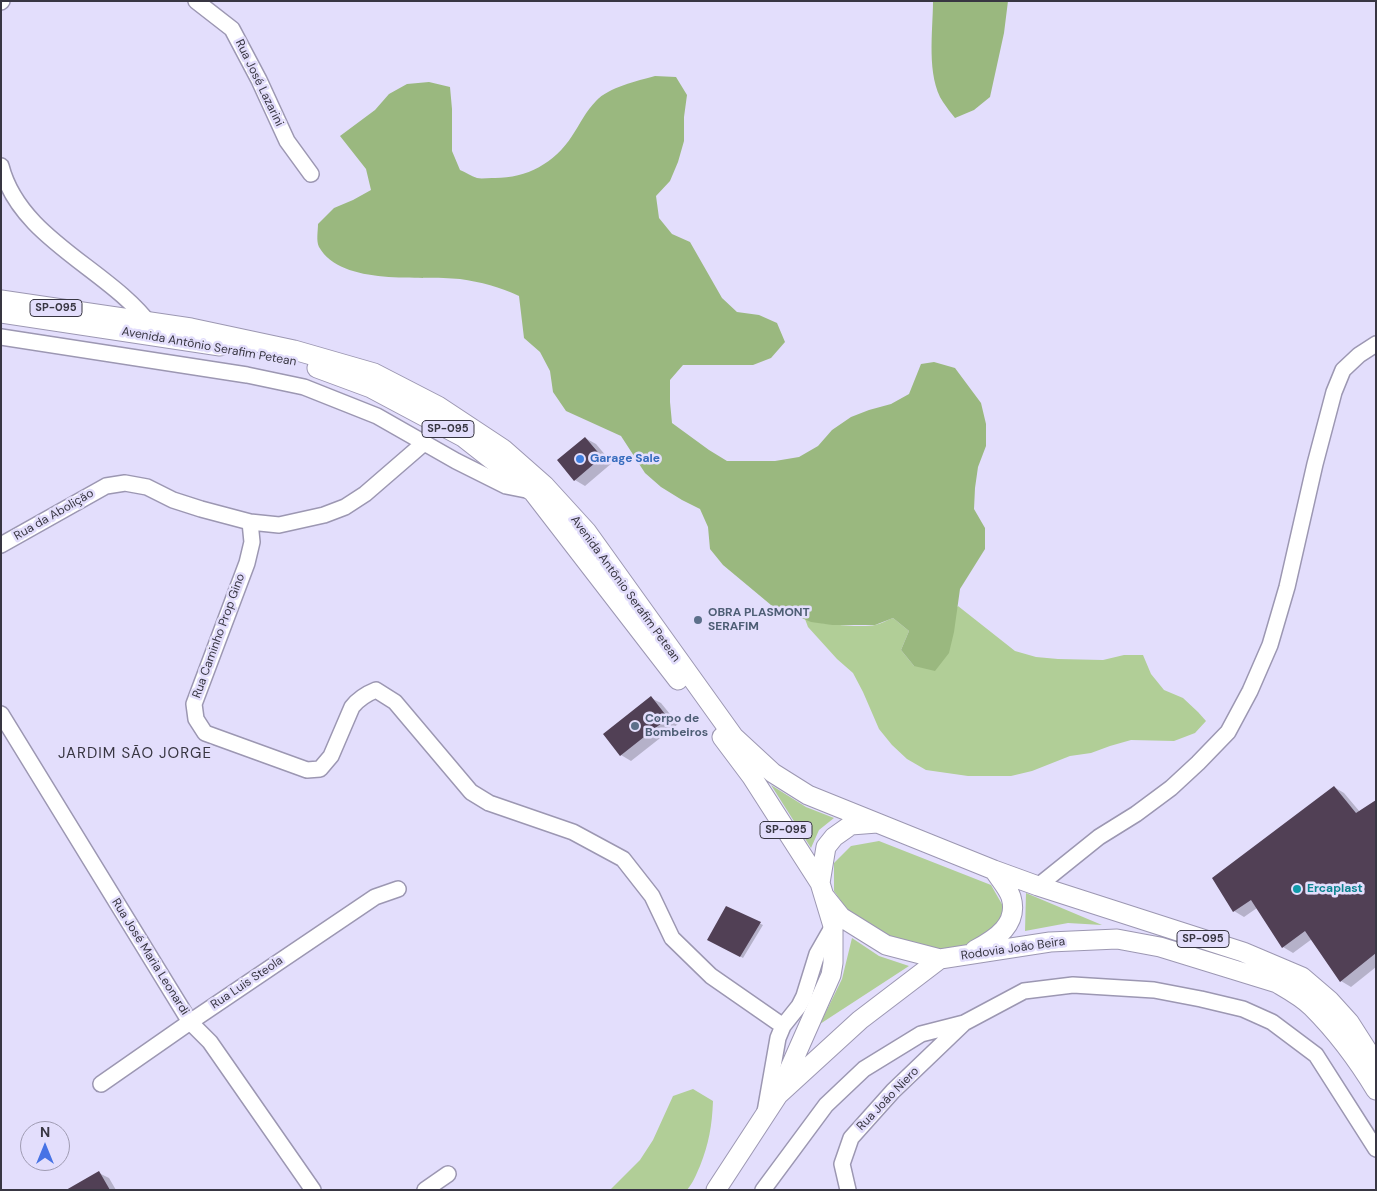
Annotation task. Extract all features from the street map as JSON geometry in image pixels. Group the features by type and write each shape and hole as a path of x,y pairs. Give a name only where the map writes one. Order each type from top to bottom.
{"main road":[{"name":"Avenida Antônio Serafim Petean","path":"1,300 110,316 216,346 306,364 371,388 463,437 532,492 752,777"},
{"name":"Avenida Antônio Serafim Petean","path":"1,313 243,338 374,372 438,406 503,449 545,486 587,532 734,737 773,773 808,794 882,823"},
{"name":"Rodovia João Beira","path":"752,777 822,890 841,917 886,945 940,959 1050,942 1117,939 1160,948 1277,983 1294,993 1312,1006 1360,1065 1376,1090"},
{"name":"SP-095","path":"882,823 994,870 1243,952 1302,977 1349,1022 1376,1064"},
{"path":"716,1190 778,1095 831,975 833,963 833,926 822,890 826,847 834,837 851,825 882,823"},
{"path":"965,955 994,940 1008,926 1012,910 1010,896 994,870"},
{"path":"778,1095 860,1020 940,959"}],"street":[{"name":"Rua José Lazarini","path":"196,1 232,29 259,80 287,141 312,174"},
{"path":"1,166 5,179 21,206 40,229 132,304 154,329"},
{"path":"110,286 114,293 116,305 110,316"},
{"name":"Avenida Antônio Serafim Petean","path":"1,337 246,375 304,387 377,416 456,462 506,486 532,492"},
{"path":"1038,886 1099,837 1136,814 1171,788 1228,732 1250,691 1270,645 1287,587 1315,464 1337,384 1343,370 1358,355 1376,344"},
{"path":"250,522 279,525 324,515 345,506 365,494 424,444"},
{"name":"Rua da Abolição","path":"1,545 106,486 125,483 147,487 173,500 250,522"},
{"name":"Rua Caminho Prop Gino","path":"250,522 252,542 246,563 194,704 196,719 205,733 307,770 320,769 331,756 352,707 365,694 376,690 395,702 471,792 489,803 573,832 622,859 652,896 672,938 711,976 783,1026"},
{"name":"Rua José Maria Leonardi","path":"1,714 190,1022 210,1042 313,1190"},
{"name":"Rua Luis Steola","path":"101,1084 374,897 398,889"},
{"path":"765,1114 778,1038 783,1026 799,1006 804,996 817,954 833,926"},
{"path":"762,1190 826,1105 864,1068 920,1034 964,1023 1024,991 1073,985 1154,990 1201,999 1243,1010 1272,1022 1316,1055 1376,1149"},
{"name":"Rua João Niero","path":"848,1190 842,1164 851,1138 893,1091 964,1023"},
{"path":"425,1190 448,1174"}],"green space":[{"path":"933,1 1008,1 1004,33 990,97 974,110 955,118 943,102 934,79 932,67"},
{"path":"655,76 676,77 687,95 684,117 684,141 678,162 670,181 656,196 659,218 672,234 690,242 722,298 737,312 759,315 777,323 785,342 771,358 753,365 683,365 670,380 672,423 727,461 775,461 799,457 818,446 832,430 851,417 891,404 909,394 921,364 934,362 955,368 981,403 986,424 986,446 978,467 974,509 985,528 985,549 960,589 949,653 935,671 914,666 901,650 909,631 893,618 875,625 832,625 811,622 771,605 723,565 710,549 708,527 700,509 661,487 645,473 621,436 566,411 553,392 550,371 540,352 524,338 519,296 490,285 460,279 404,278 363,274 345,268 330,260 318,245 318,224 334,208 371,190 366,169 340,136 375,110 389,94 407,84 429,82 450,87 452,151 460,170 479,178 504,178 527,173 557,155 589,109 602,96 624,85"},
{"path":"958,606 1015,651 1036,657 1103,660 1124,655 1143,655 1151,674 1164,690 1183,698 1206,721 1195,733 1174,741 1131,740 1091,753 1070,756 1032,771 1011,776 968,776 926,770 907,759 879,729 853,673 837,659 808,627 805,619 829,624 869,626 893,618 909,631 901,650 914,666"},
{"path":"771,785 806,807 834,818 819,830 811,848"},
{"path":"879,841 991,885 1003,906 1003,929 987,944 929,952 885,940 851,915 834,891 834,863 851,846"},
{"path":"1026,893 1102,925 1068,923 1025,931"},
{"path":"852,938 879,956 909,966 820,1024 842,979"},
{"path":"693,1089 713,1101 713,1110 706,1150 696,1176 687,1190 610,1190 640,1160 653,1140 673,1096"}],"building":[{"name":"Garage Sale","path":"585,437 602,457 574,481 557,460"},
{"name":"Corpo de Bombeiros","path":"651,696 668,718 620,756 603,734"},
{"name":"Ercaplast","path":"1334,786 1356,813 1376,800 1376,953 1340,982 1305,931 1282,948 1251,900 1233,912 1212,878"},
{"path":"726,906 761,922 740,957 707,940"},
{"path":"99,1171 110,1190 66,1190"}],"place":[{"name":"Garage Sale","path":"580,459"},
{"name":"OBRA PLASMONT SERAFIM","path":"698,620"},
{"name":"Corpo de Bombeiros","path":"635,726"},
{"name":"Ercaplast","path":"1297,889"}],"district":[{"name":"JARDIM SÃO JORGE","path":"135,754"}]}
